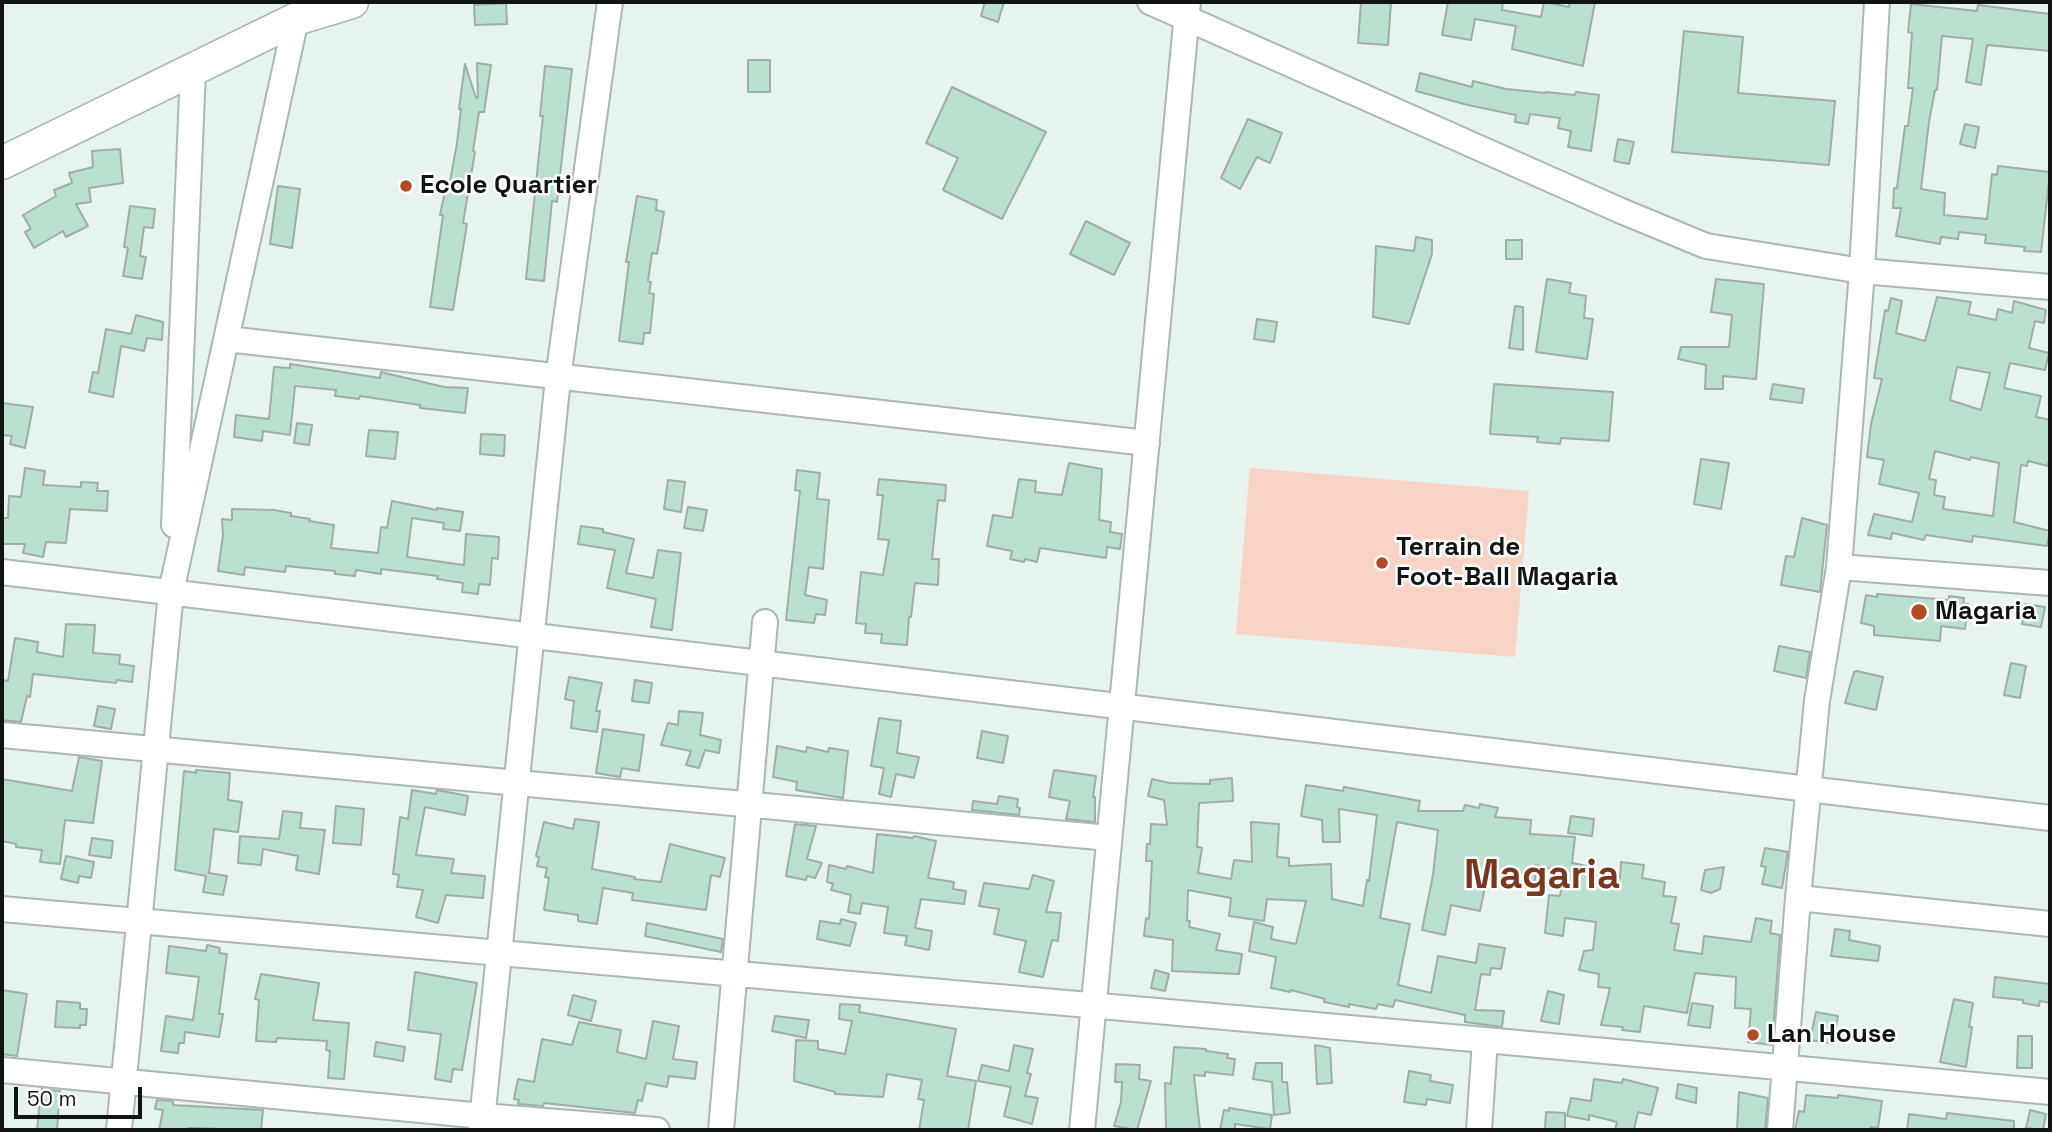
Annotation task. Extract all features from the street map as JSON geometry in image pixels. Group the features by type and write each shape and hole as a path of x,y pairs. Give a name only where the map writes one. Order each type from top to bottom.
{"main road":[{"path":"2,163 296,19 352,2"}],"street":[{"path":"482,1123 558,378 610,2"},
{"path":"1150,2 1188,11 1706,246 1862,271 2050,287"},
{"path":"1780,1130 1817,701 1839,567 1862,271 1877,2"},
{"path":"1082,1130 1188,11"},
{"path":"171,592 296,19"},
{"path":"119,1130 171,592 193,70"},
{"path":"227,339 1147,443"},
{"path":"1839,567 2050,583"},
{"path":"2,572 2050,818"},
{"path":"721,1130 765,622"},
{"path":"2,735 1109,838"},
{"path":"1798,898 2050,924"},
{"path":"2,909 2050,1092"},
{"path":"1479,1130 1485,1040"},
{"path":"2,1070 482,1123 657,1130"}],"shaded area":[{"name":"Terrain de Foot-Ball Magaria","path":"1250,468 1529,491 1515,657 1236,634"}],"building":[{"path":"985,2 1004,2 998,22 981,16"},
{"path":"1361,2 1391,2 1388,45 1358,43"},
{"path":"1448,2 1503,2 1502,10 1541,17 1544,2 1569,7 1570,2 1595,2 1583,66 1512,49 1516,26 1475,19 1471,40 1442,35"},
{"path":"506,3 507,24 475,25 474,5"},
{"path":"1911,4 1977,11 1978,5 2050,14 2050,51 1987,45 1981,85 1966,82 1973,39 1942,36 1937,90 1929,122 1921,189 1945,193 1944,215 1987,219 1992,174 1997,175 1998,166 2050,172 2041,252 2024,251 2025,247 1985,243 1986,235 1959,232 1958,239 1941,237 1940,244 1896,236 1901,208 1893,208 1894,188 1897,188 1913,88 1908,88"},
{"path":"1684,31 1743,37 1738,93 1835,101 1829,165 1672,152"},
{"path":"748,60 770,60 770,92 748,92"},
{"path":"477,63 491,65 484,112 479,112 463,223 467,224 453,310 430,307 443,215 440,215 445,192 448,193 457,143 465,64 476,98"},
{"path":"545,66 572,69 557,202 552,201 544,281 526,279 543,116 540,116"},
{"path":"1420,73 1472,87 1473,81 1506,89 1599,95 1591,151 1568,147 1571,131 1558,128 1560,118 1530,114 1528,124 1515,122 1516,115 1416,91"},
{"path":"952,87 1046,132 1002,219 943,190 958,158 926,143"},
{"path":"1248,119 1282,133 1270,163 1257,157 1240,189 1221,178"},
{"path":"1965,124 1979,127 1975,148 1960,144"},
{"path":"1618,139 1634,142 1629,164 1614,161"},
{"path":"120,149 123,183 89,188 91,202 76,204 88,226 66,237 63,231 34,248 25,232 31,229 23,215 56,196 54,190 72,183 69,173 93,167 92,151"},
{"path":"278,186 300,189 292,248 270,244"},
{"path":"637,196 657,200 656,210 664,212 657,254 652,253 648,281 651,282 649,293 654,294 650,333 644,333 643,344 619,341 629,262 626,262"},
{"path":"130,206 155,209 153,228 144,227 140,256 146,257 142,279 123,276 128,248 124,247"},
{"path":"1086,221 1130,243 1114,275 1070,254"},
{"path":"1416,237 1432,240 1432,254 1409,324 1373,317 1376,246 1414,251"},
{"path":"1506,240 1522,240 1522,259 1506,259"},
{"path":"1547,279 1571,283 1569,293 1586,296 1584,318 1593,319 1587,359 1536,352"},
{"path":"1716,279 1764,284 1756,379 1723,376 1723,389 1705,389 1706,365 1678,359 1681,347 1729,347 1732,315 1711,312"},
{"path":"1937,297 1971,302 1968,314 1996,320 1998,309 2012,313 2014,301 2046,310 2044,323 2035,321 2029,348 2049,353 2045,370 2010,363 2004,388 2041,396 2036,417 2050,420 2048,466 2028,461 2027,466 2021,465 2014,522 2050,531 2047,546 1973,536 1972,542 1926,535 1924,540 1892,533 1891,539 1868,535 1874,514 1912,522 1919,493 1879,484 1884,460 1867,457 1871,424 1882,379 1874,378 1885,310 1888,311 1891,298 1902,301 1896,333 1925,341","holes":["1957,367 1990,373 1981,410 1950,400","1935,451 1970,460 1971,457 1999,463 1993,516 1943,509 1945,497 1934,495 1936,480 1929,479"]},
{"path":"1515,306 1523,307 1523,350 1509,348"},
{"path":"136,315 163,322 162,340 147,338 144,351 121,346 113,397 89,392 93,372 98,373 106,329 131,334"},
{"path":"1257,319 1277,322 1274,342 1254,339"},
{"path":"290,364 380,378 381,372 444,387 468,388 465,413 420,408 420,405 360,396 359,399 335,396 336,390 295,386 290,435 263,431 262,441 234,437 236,415 269,419 274,367 290,368"},
{"path":"1494,384 1613,392 1609,441 1561,438 1560,444 1537,442 1538,437 1490,434"},
{"path":"1773,384 1804,389 1802,403 1770,399"},
{"path":"2,403 33,407 25,448 10,444 12,436 2,435"},
{"path":"297,423 312,425 309,445 294,443"},
{"path":"369,430 398,432 395,459 366,456"},
{"path":"481,434 505,435 504,456 480,454"},
{"path":"1701,459 1729,463 1721,509 1694,504"},
{"path":"1069,463 1102,469 1099,520 1111,522 1110,532 1122,534 1120,549 1107,547 1106,558 1040,548 1037,562 1025,559 1024,562 1010,559 1012,551 987,546 993,515 1012,518 1019,479 1036,481 1035,492 1062,495"},
{"path":"25,468 45,471 43,485 81,487 81,482 98,483 97,491 108,491 107,511 70,509 66,543 46,542 43,557 23,553 25,544 2,544 2,518 8,518 9,496 21,497"},
{"path":"797,470 820,473 817,499 829,500 823,569 809,567 805,595 827,600 825,615 816,614 814,623 786,620 800,491 795,490"},
{"path":"879,479 946,485 945,501 938,500 932,559 939,559 938,585 915,583 907,645 881,643 882,634 865,633 866,624 856,623 861,572 883,575 889,540 878,539 883,495 877,495"},
{"path":"668,480 685,482 681,512 664,509"},
{"path":"392,501 463,512 460,531 443,529 444,523 412,518 407,557 464,565 466,534 499,537 498,559 492,558 490,585 479,584 478,594 462,592 463,583 437,579 438,576 381,569 381,574 356,570 355,576 286,566 285,572 245,567 244,575 218,571 223,535 222,519 232,520 232,509 274,510 310,519 309,521 334,525 331,548 378,553 381,527 387,528"},
{"path":"688,507 707,510 703,531 684,528"},
{"path":"1802,518 1827,525 1820,592 1781,585 1786,556 1794,557"},
{"path":"581,526 603,529 603,532 634,539 626,573 653,578 658,550 681,553 672,630 651,627 656,599 607,588 615,550 578,544"},
{"path":"1877,594 1949,600 1949,596 1964,598 1963,603 1968,604 1965,629 1941,626 1940,641 1874,635 1874,626 1861,623 1866,595 1877,597"},
{"path":"2025,604 2045,607 2041,627 2022,624"},
{"path":"66,624 95,625 93,653 120,655 119,664 134,666 132,682 117,680 116,683 33,674 30,697 27,696 21,722 2,720 2,680 8,681 15,638 38,642 37,652 63,657"},
{"path":"1779,646 1810,652 1806,678 1774,671"},
{"path":"2011,663 2026,666 2020,698 2004,695"},
{"path":"1854,672 1883,677 1876,710 1845,703"},
{"path":"569,677 602,683 596,711 600,711 597,732 571,728 574,701 565,699"},
{"path":"635,680 652,683 649,703 632,701"},
{"path":"98,706 115,709 111,729 94,726"},
{"path":"679,711 703,713 700,735 721,740 719,753 705,750 699,768 686,765 691,751 661,745 668,723 678,725"},
{"path":"879,718 901,721 897,753 919,757 914,778 896,774 891,797 879,794 884,768 871,766"},
{"path":"603,729 644,735 639,771 622,768 620,777 596,773"},
{"path":"982,731 1008,736 1003,763 977,758"},
{"path":"777,746 806,752 807,747 828,752 829,748 848,751 843,798 796,790 797,782 773,777"},
{"path":"79,757 102,761 93,823 65,820 60,864 40,862 42,850 16,847 16,844 2,841 2,779 72,791"},
{"path":"196,770 230,773 228,800 242,802 238,832 214,829 209,873 227,876 223,895 203,892 206,876 175,870 184,771 196,773"},
{"path":"1054,770 1096,776 1093,797 1095,822 1066,819 1070,801 1049,797"},
{"path":"1232,778 1233,801 1199,803 1197,847 1202,848 1198,873 1231,879 1234,860 1252,862 1251,822 1279,824 1277,857 1289,858 1289,866 1331,864 1332,899 1363,906 1367,880 1369,881 1377,815 1339,809 1340,842 1323,842 1322,820 1301,816 1306,785 1343,791 1344,787 1420,801 1418,811 1463,811 1465,805 1479,808 1480,804 1498,808 1495,817 1531,820 1530,834 1575,837 1572,863 1587,866 1586,872 1620,878 1621,862 1644,865 1642,878 1665,882 1663,896 1676,897 1671,923 1679,924 1674,950 1702,954 1704,936 1751,942 1756,918 1772,921 1770,933 1780,935 1772,1045 1748,1042 1751,1009 1735,1008 1736,977 1695,973 1687,1013 1644,1006 1640,1032 1601,1025 1610,988 1598,987 1599,974 1579,970 1584,951 1593,950 1596,922 1565,918 1563,936 1545,933 1549,895 1560,896 1564,872 1536,865 1535,881 1514,880 1514,875 1488,873 1480,911 1451,905 1445,935 1422,930 1433,875 1438,830 1397,822 1380,918 1410,924 1398,985 1431,993 1438,956 1476,963 1479,944 1505,948 1501,969 1491,968 1490,975 1481,974 1475,1010 1504,1011 1502,1027 1465,1022 1465,1015 1395,1000 1393,1007 1378,1004 1376,1009 1349,1004 1349,1007 1324,1002 1325,999 1291,990 1271,988 1276,957 1249,951 1254,922 1273,927 1271,939 1296,944 1306,901 1267,899 1264,921 1229,916 1231,898 1188,890 1189,927 1220,934 1216,950 1242,954 1239,974 1172,971 1173,940 1144,936 1146,918 1149,919 1152,861 1146,861 1151,824 1167,825 1164,800 1148,796 1152,779 1170,783 1210,784 1210,780"},
{"path":"412,790 436,794 437,790 468,796 465,815 425,807 416,855 454,859 451,873 485,876 483,898 446,895 438,923 416,917 423,890 397,887 399,875 393,874 400,817 408,819"},
{"path":"999,796 1018,799 1019,815 972,810 973,801 997,804"},
{"path":"336,806 364,809 361,845 333,843"},
{"path":"283,811 302,813 300,828 325,830 319,874 296,870 298,856 263,849 261,865 238,863 240,836 279,839"},
{"path":"1571,816 1594,819 1592,836 1568,833"},
{"path":"575,819 599,822 592,869 661,882 670,844 725,858 720,877 711,875 706,910 632,900 633,893 603,888 597,924 578,921 578,915 544,910 549,878 545,877 547,868 537,866 539,857 536,856 544,822 573,829"},
{"path":"795,824 816,826 807,859 822,863 815,878 807,876 806,880 786,876"},
{"path":"877,834 914,836 936,841 928,878 954,882 953,889 966,891 964,904 921,899 915,928 932,931 929,950 905,945 907,936 884,933 888,907 862,903 860,914 848,912 851,895 831,890 833,884 827,882 829,865 846,869 847,866 873,873"},
{"path":"92,838 113,841 111,858 89,855"},
{"path":"1765,848 1788,852 1782,888 1762,884 1766,867 1761,866"},
{"path":"66,856 94,862 91,878 79,876 78,883 61,879"},
{"path":"1724,867 1720,889 1711,893 1701,890 1705,870"},
{"path":"1033,875 1054,881 1046,912 1061,913 1058,941 1052,940 1043,977 1019,972 1026,941 994,934 999,909 979,906 984,883 1029,889"},
{"path":"841,919 856,923 850,946 817,939 820,921 840,924"},
{"path":"647,923 723,939 721,952 645,936"},
{"path":"1835,929 1850,931 1849,940 1880,946 1878,961 1831,956"},
{"path":"207,945 220,948 219,953 227,954 219,1014 223,1014 219,1037 185,1032 184,1043 179,1043 178,1053 161,1051 166,1016 193,1020 199,977 166,973 169,946 206,951"},
{"path":"1155,970 1169,974 1165,991 1151,988"},
{"path":"415,972 477,983 462,1070 453,1069 451,1082 435,1079 441,1034 408,1030"},
{"path":"261,974 319,983 313,1020 349,1023 344,1079 328,1078 330,1051 326,1050 327,1041 277,1038 276,1042 256,1041 259,1000 255,999"},
{"path":"1995,977 2050,984 2050,1003 2040,1001 2039,1006 2023,1003 2023,1000 1993,997"},
{"path":"2,990 27,994 17,1056 2,1054"},
{"path":"1548,991 1564,995 1559,1024 1541,1021"},
{"path":"573,995 596,1001 591,1021 568,1015"},
{"path":"1954,999 1973,1003 1966,1067 1940,1062"},
{"path":"57,1001 80,1003 80,1009 87,1009 86,1025 80,1025 80,1028 55,1027"},
{"path":"1692,1003 1713,1006 1710,1028 1688,1025"},
{"path":"840,1004 860,1005 859,1012 956,1029 947,1076 976,1081 968,1130 919,1130 924,1100 918,1099 922,1080 887,1074 883,1097 835,1094 794,1081 796,1040 818,1041 818,1049 845,1054 852,1021 839,1019"},
{"path":"1816,1012 1838,1016 1833,1044 1810,1040"},
{"path":"775,1016 809,1020 806,1038 772,1031"},
{"path":"653,1021 679,1026 673,1059 697,1062 695,1079 669,1076 667,1087 646,1083 642,1101 638,1100 635,1113 544,1103 543,1106 518,1104 519,1100 514,1099 518,1079 534,1082 542,1039 572,1045 579,1022 621,1030 617,1052 646,1059"},
{"path":"2018,1036 2032,1036 2032,1068 2017,1068"},
{"path":"376,1042 405,1047 403,1061 374,1056"},
{"path":"1014,1045 1033,1049 1027,1073 1031,1074 1025,1096 1038,1098 1032,1124 1004,1116 1011,1087 978,1081 982,1065 1009,1071"},
{"path":"1315,1045 1330,1048 1332,1083 1317,1084"},
{"path":"1174,1047 1206,1049 1228,1054 1227,1058 1235,1059 1233,1075 1205,1072 1205,1076 1194,1075 1200,1130 1166,1130 1165,1083 1171,1084"},
{"path":"1256,1063 1282,1063 1282,1082 1287,1082 1290,1113 1274,1115 1272,1082 1253,1079"},
{"path":"1116,1064 1140,1065 1139,1079 1151,1081 1137,1130 1114,1126 1121,1102 1122,1082 1115,1082"},
{"path":"1409,1071 1431,1075 1430,1081 1453,1085 1450,1103 1427,1099 1426,1105 1404,1102"},
{"path":"1594,1079 1622,1083 1623,1079 1658,1088 1651,1115 1638,1112 1634,1130 1615,1130 1617,1122 1589,1115 1589,1120 1567,1116 1571,1098 1591,1101"},
{"path":"1678,1084 1697,1088 1696,1103 1676,1098"},
{"path":"41,1089 60,1091 57,1130 37,1130"},
{"path":"1739,1092 1768,1098 1765,1130 1737,1130"},
{"path":"1806,1095 1838,1098 1838,1095 1882,1101 1878,1128 1795,1130 1799,1111 1804,1112"},
{"path":"157,1100 173,1101 173,1105 263,1110 261,1130 159,1130 163,1110 155,1109"},
{"path":"1229,1108 1272,1115 1270,1129 1235,1124 1235,1130 1220,1130 1224,1110 1229,1111"},
{"path":"2030,1110 2046,1114 2043,1130 2026,1128"},
{"path":"1546,1112 1565,1113 1565,1130 1545,1130"},
{"path":"1947,1113 2014,1121 2014,1130 1907,1130 1909,1114 1946,1119"}],"place":[{"name":"Ecole Quartier","path":"406,186"},
{"name":"Terrain de Foot-Ball Magaria","path":"1382,563"},
{"name":"Magaria","path":"1919,612"},
{"name":"Lan House","path":"1753,1035"}],"district":[{"name":"Magaria","path":"1542,877"}]}
